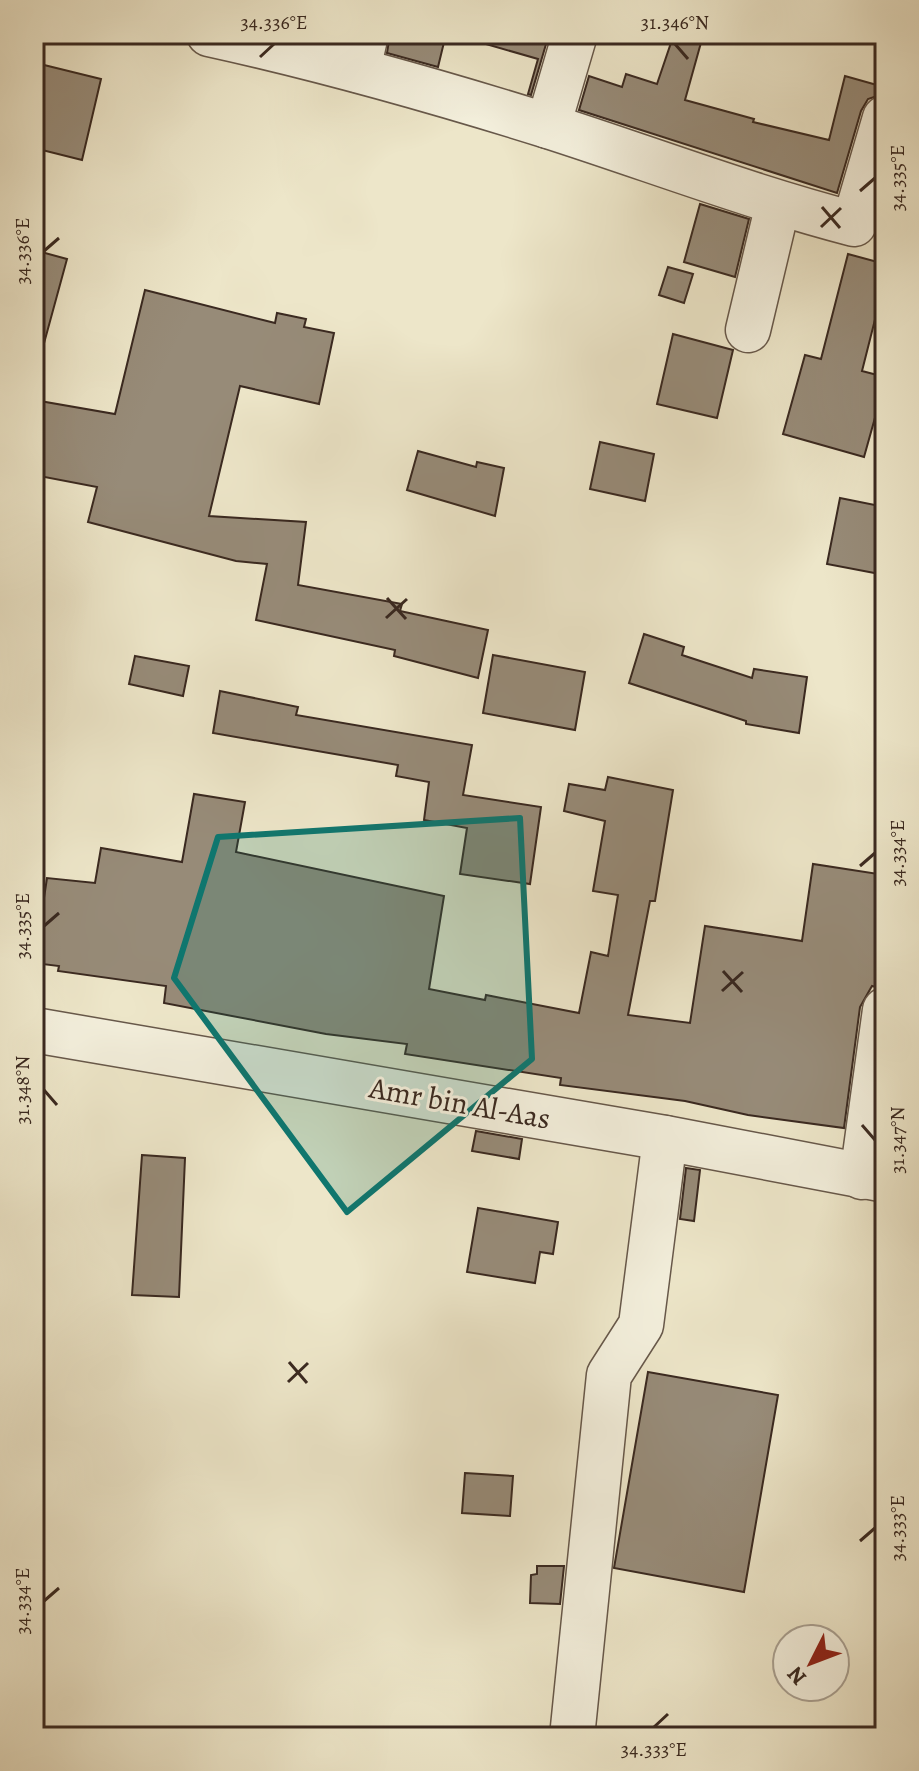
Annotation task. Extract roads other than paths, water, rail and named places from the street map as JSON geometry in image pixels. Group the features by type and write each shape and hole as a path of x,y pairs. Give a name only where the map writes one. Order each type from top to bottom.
{"street":[{"path":"209,34 362,52 548,126 778,204 854,224 885,118"},
{"path":"548,126 575,34"},
{"path":"748,330 778,204"},
{"path":"874,1178 885,1010"},
{"name":"Amr bin Al-Aas","path":"34,1030 665,1138 874,1178"},
{"path":"572,1737 609,1375 641,1325 665,1138"}]}
